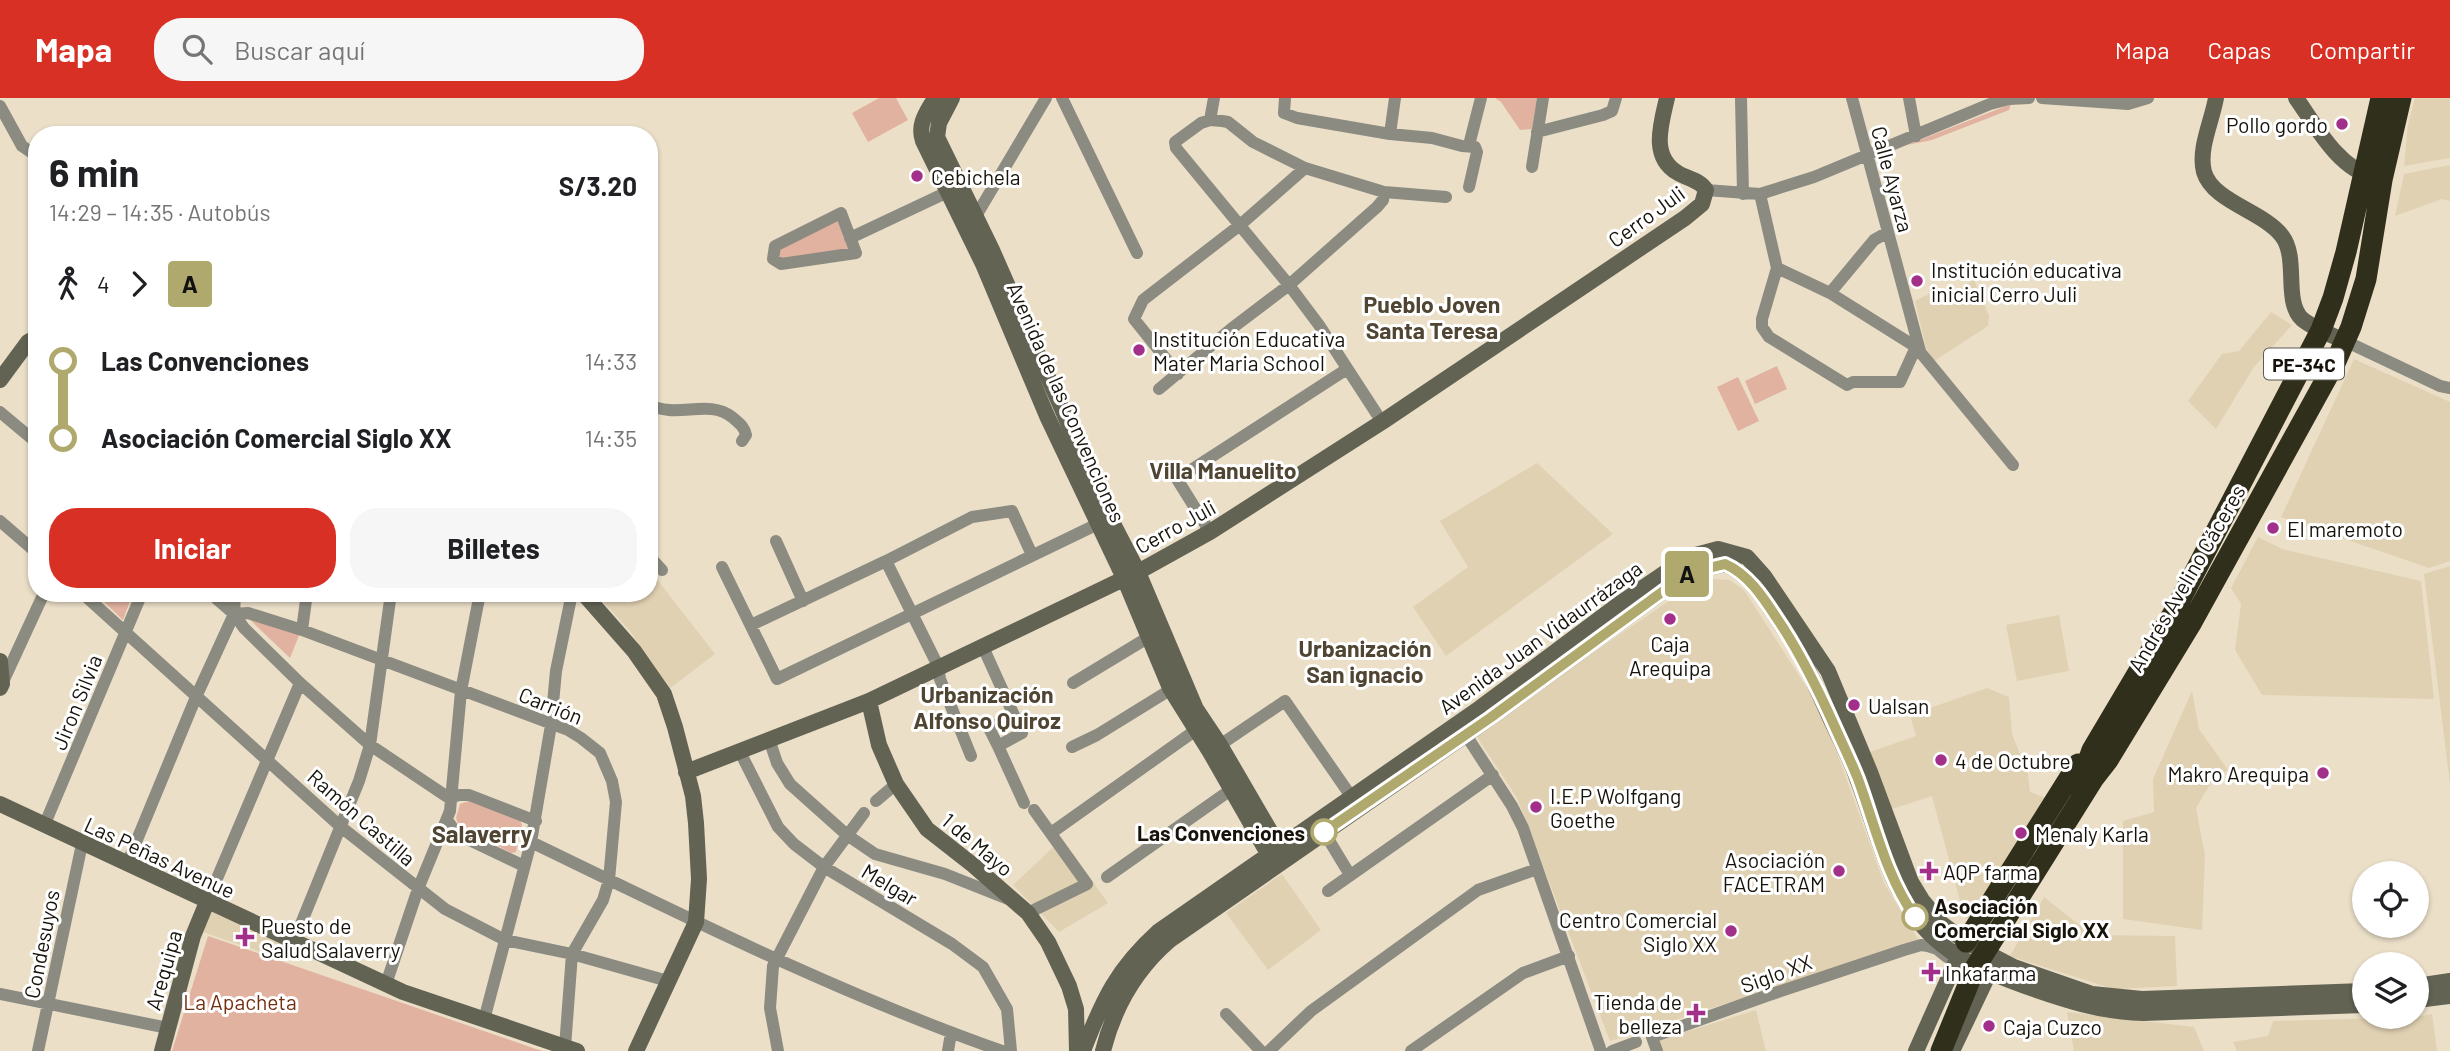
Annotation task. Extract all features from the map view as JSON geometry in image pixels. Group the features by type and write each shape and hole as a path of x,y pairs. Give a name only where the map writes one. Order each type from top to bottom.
{"highway":[{"name":"Andrés Avelino Cáceres","path":"2100,755 2192,622 2345,341 2366,279 2372,177 2381,98"},
{"name":"Andrés Avelino Cáceres","path":"1941,1051 1976,968 2100,755 2321,330 2400,98"},
{"path":"1958,955 2072,769 2100,755"},
{"path":"1992,966 2097,794 2100,755"},
{"name":"Andrés Avelino Cáceres","path":"1927,1051 1956,978 1970,952 2084,784"}],"street":[{"name":"Avenida de las Convenciones","path":"935,98 923,120 921,134 954,189 976,216 1023,339 1131,575 1196,730 1215,748"},
{"name":"Avenida de las Convenciones","path":"952,98 939,123 937,138 983,264 1023,339"},
{"path":"976,216 1046,98"},
{"path":"1062,98 1137,253"},
{"path":"1210,120 1214,98"},
{"path":"1285,98 1284,113 1297,118 1390,134 1412,135 1477,148 1469,187"},
{"path":"1390,134 1395,98"},
{"path":"1469,145 1481,98"},
{"path":"1532,167 1543,98"},
{"path":"1537,132 1603,115 1612,111 1616,98"},
{"path":"1667,98 1659,142 1660,152 1668,164 1677,172 1703,185 1706,190 1743,194 1760,194 1814,177 1916,136 1990,101 2029,98"},
{"path":"1741,98 1743,194"},
{"name":"Calle Ayarza","path":"1852,98 1918,349"},
{"path":"1909,98 1916,136"},
{"path":"2042,98 2116,101 2128,104 2148,98"},
{"path":"2216,98 2203,158 2206,178 2222,195 2265,220 2282,236 2289,253 2292,287 2302,318 2321,330 2440,386 2450,388"},
{"path":"2296,98 2347,165 2372,177"},
{"path":"0,106 22,146 28,150"},
{"path":"1382,422 1319,325 1176,148 1175,142 1201,123 1210,120 1228,122 1253,142 1305,168 1384,192 1446,197"},
{"path":"1178,374 1134,318 1143,300 1240,225 1305,168"},
{"path":"850,238 954,189"},
{"name":"Cerro Juli","path":"686,772 869,701 1131,575 1210,532 1382,422 1697,209 1706,190"},
{"path":"1159,389 1289,285 1377,207 1383,200 1384,192"},
{"path":"1760,194 1777,268 1762,318 1762,327 1769,337 1847,385 1853,382 1900,382 1918,349"},
{"path":"841,213 850,238 856,253 781,264 773,259 775,246 841,213"},
{"path":"1830,293 1874,240 1888,232"},
{"path":"1777,268 1830,293 1918,349 2012,465"},
{"path":"0,380 28,348"},
{"path":"1210,532 1177,479 1347,369"},
{"path":"658,407 665,410 720,410 741,425 746,435 742,441"},
{"path":"0,412 28,435"},
{"path":"751,625 972,517 1012,511 1032,555"},
{"path":"722,566 777,679 1104,521"},
{"path":"0,522 28,545"},
{"path":"776,541 803,601"},
{"name":"Avenida Juan Vidaurrázaga","path":"1103,1051 1121,999 1152,956 1170,940 1622,602 1688,557 1718,549 1747,557 1773,588 1828,671 1835,708 1898,888 1933,944 1992,966 2092,994 2124,999 2352,991"},
{"path":"886,561 937,666 940,680 971,756"},
{"name":"Avenida Juan Vidaurrázaga","path":"1083,1051 1101,1005 1122,968 1159,931 1278,857 1324,832 1355,803 1466,735 1688,573 1725,564 1744,576 1763,598 1835,708 1911,882 1941,923 1958,955"},
{"path":"658,566 662,570"},
{"name":"Avenida de las Convenciones","path":"1131,575 1149,637 1177,686 1196,709 1215,748 1278,857"},
{"path":"1,686 40,602"},
{"name":"Ramón Castilla","path":"92,602 341,827 445,909 505,940 572,954 668,981"},
{"name":"Jiron Silvia","path":"44,826 138,602"},
{"path":"220,602 300,683 370,745 449,798"},
{"path":"127,864 196,696 234,614 235,602"},
{"path":"302,630 306,602"},
{"path":"294,941 359,781 370,745 390,602"},
{"path":"386,984 418,889 447,820 461,691 478,602"},
{"path":"484,1020 536,821 551,725 556,671 570,602"},
{"path":"591,602 634,651 664,694 686,772 696,823 699,879 696,922 636,1051"},
{"name":"Carrión","path":"234,614 248,613 302,630 568,730 600,753 612,781 616,802 615,823 609,880 603,900 572,954 571,1049"},
{"path":"1073,682 1149,637"},
{"path":"983,647 1022,733 998,746"},
{"path":"0,662 1,686"},
{"path":"207,902 300,683"},
{"path":"1072,747 1097,735 1177,686"},
{"name":"1 de Mayo","path":"869,701 879,745 896,784 927,829 973,865 1037,924 1057,958 1076,1009 1077,1051"},
{"path":"1215,748 1285,701 1355,803"},
{"path":"1014,716 989,728 1029,807 1087,884 1028,914"},
{"path":"1051,833 1196,730"},
{"path":"1466,735 1493,775 1523,828 1601,1051"},
{"path":"769,739 777,763 790,784 847,835 875,854 945,874 1013,902"},
{"name":"Melgar","path":"739,750 778,827 794,844 824,867 952,944 983,967 1007,1009 1011,1051"},
{"path":"1328,891 1493,775"},
{"path":"876,801 896,784"},
{"path":"1107,877 1237,785"},
{"path":"449,798 469,795 536,821"},
{"name":"Las Peñas Avenue","path":"0,804 386,984 571,1049"},
{"path":"778,1051 769,1009 773,966 824,867 864,813"},
{"path":"447,820 457,834 524,866"},
{"path":"1324,832 1350,875"},
{"path":"531,842 847,992 1002,1051"},
{"name":"Condesuyos","path":"38,1051 82,844"},
{"path":"1269,1051 1311,1011 1478,890 1537,869"},
{"name":"Arequipa","path":"162,1051 193,936 207,902"},
{"path":"1933,944 1941,923"},
{"name":"Siglo XX","path":"1657,1051 1652,1037 1669,1030 1867,961 1933,944"},
{"path":"1916,1051 1958,955"},
{"path":"1411,1051 1523,973 1569,956"},
{"path":"1952,1051 1992,966"},
{"name":"Avenida Juan Vidaurrázaga","path":"1992,966 2076,1004 2126,1013 2352,1004"},
{"path":"2429,984 2450,981"},
{"path":"0,994 168,1028"},
{"path":"2429,999 2450,996"},
{"path":"1076,1009 1091,1013 1101,1005"},
{"name":"1 de Mayo","path":"1076,1009 1098,1031 1103,1051"},
{"path":"1226,1014 1261,1051"},
{"path":"948,1051 951,1033"},
{"path":"1612,1051 1636,1042"}],"shaded area":[{"path":"2415,98 2450,98 2450,158 2404,166 2408,125"},
{"path":"2450,165 2450,201 2442,199 2395,216 2404,174"},
{"path":"1974,280 1989,316 1988,326 1934,361 1926,348 1915,301 1933,292 1939,300"},
{"path":"2271,312 2292,325 2254,367 2216,429 2188,401 2222,354 2239,351"},
{"path":"2354,359 2450,402 2450,561 2429,568 2281,517"},
{"path":"1537,463 1613,534 1446,656 1413,607 1468,567 1440,521"},
{"path":"2258,537 2282,549 2421,581 2434,699 2262,695 2235,650 2241,604 2231,588"},
{"path":"2450,566 2450,784 2424,574"},
{"path":"1712,579 1730,580 1744,590 1822,711 1884,883 1919,941 1610,1041 1517,798 1475,734 1689,587"},
{"path":"658,581 715,654 669,689 630,631 603,602 658,602"},
{"path":"2059,615 2069,671 2017,681 2006,625"},
{"path":"1987,688 2009,697 2012,734 2028,774 2030,792 2048,799 1975,924 1964,916 1932,796 1889,810 1870,752 1916,736 1910,715"},
{"path":"2192,691 2199,729 2228,770 2212,781 2196,808 2205,855 2202,930 2123,919 2123,821 2154,812 2153,779"},
{"path":"1062,839 1108,903 1059,932 1013,885"},
{"path":"1282,874 1321,930 1268,970 1226,913"},
{"path":"2044,897 2092,935 2175,936 2177,986 2113,989 2010,956"},
{"name":"Puesto de Salud Salaverry","path":"212,909 285,942 278,958 203,932"},
{"path":"1756,1010 1766,1051 1663,1051 1660,1040"},
{"path":"2067,1012 2194,1027 2204,1051 2074,1051"},
{"path":"2432,1014 2437,1051 2237,1051 2233,1042 2268,1036 2273,1021 2352,1019 2352,1029 2429,1029 2429,1015"}],"green space":[{"path":"879,98 896,98 908,120 868,142 852,113"},
{"path":"1495,98 1537,98 1532,129 1520,130 1501,102"},
{"path":"2011,104 2009,110 1932,140 1907,145"},
{"path":"839,218 851,249 783,261 776,252"},
{"path":"1777,366 1787,389 1755,404 1745,381"},
{"path":"1738,377 1759,421 1738,431 1717,387"},
{"path":"104,602 130,602 123,620"},
{"path":"246,616 302,628 290,658"},
{"path":"469,801 520,820 522,825 516,852 511,853 458,824 456,818 460,804"},
{"name":"La Apacheta","path":"208,936 536,1049 543,1051 172,1051"}],"bus line":[{"name":"A","path":"1324,832 1490,718 1688,573 1725,564 1744,576 1763,598 1812,675 1857,776 1889,869 1915,917"}],"place":[{"name":"Pollo gordo","path":"2342,124"},
{"name":"Cebichela","path":"917,176"},
{"name":"Institución educativa inicial Cerro Juli","path":"1917,281"},
{"name":"Institución Educativa Mater Maria School","path":"1139,350"},
{"name":"El maremoto","path":"2273,528"},
{"name":"Caja Arequipa","path":"1670,619"},
{"name":"Ualsan","path":"1854,705"},
{"name":"4 de Octubre","path":"1941,760"},
{"name":"Makro Arequipa","path":"2323,773"},
{"name":"I.E.P Wolfgang Goethe","path":"1536,807"},
{"name":"Las Convenciones","path":"1324,832"},
{"name":"Menaly Karla","path":"2021,833"},
{"name":"Asociación FACETRAM","path":"1839,871"},
{"name":"AQP farma","path":"1929,871"},
{"name":"Asociación Comercial Siglo XX","path":"1915,917"},
{"name":"Centro Comercial Siglo XX","path":"1731,931"},
{"name":"Puesto de Salud Salaverry","path":"245,937"},
{"name":"Inkafarma","path":"1931,972"},
{"name":"Tienda de belleza","path":"1696,1013"},
{"name":"Caja Cuzco","path":"1989,1026"}],"district":[{"name":"Pueblo Joven Santa Teresa","path":"1432,317"},
{"name":"Villa Manuelito","path":"1223,470"},
{"name":"Urbanización San ignacio","path":"1365,661"},
{"name":"Urbanización Alfonso Quiroz","path":"987,707"},
{"name":"Salaverry","path":"482,833"}]}
